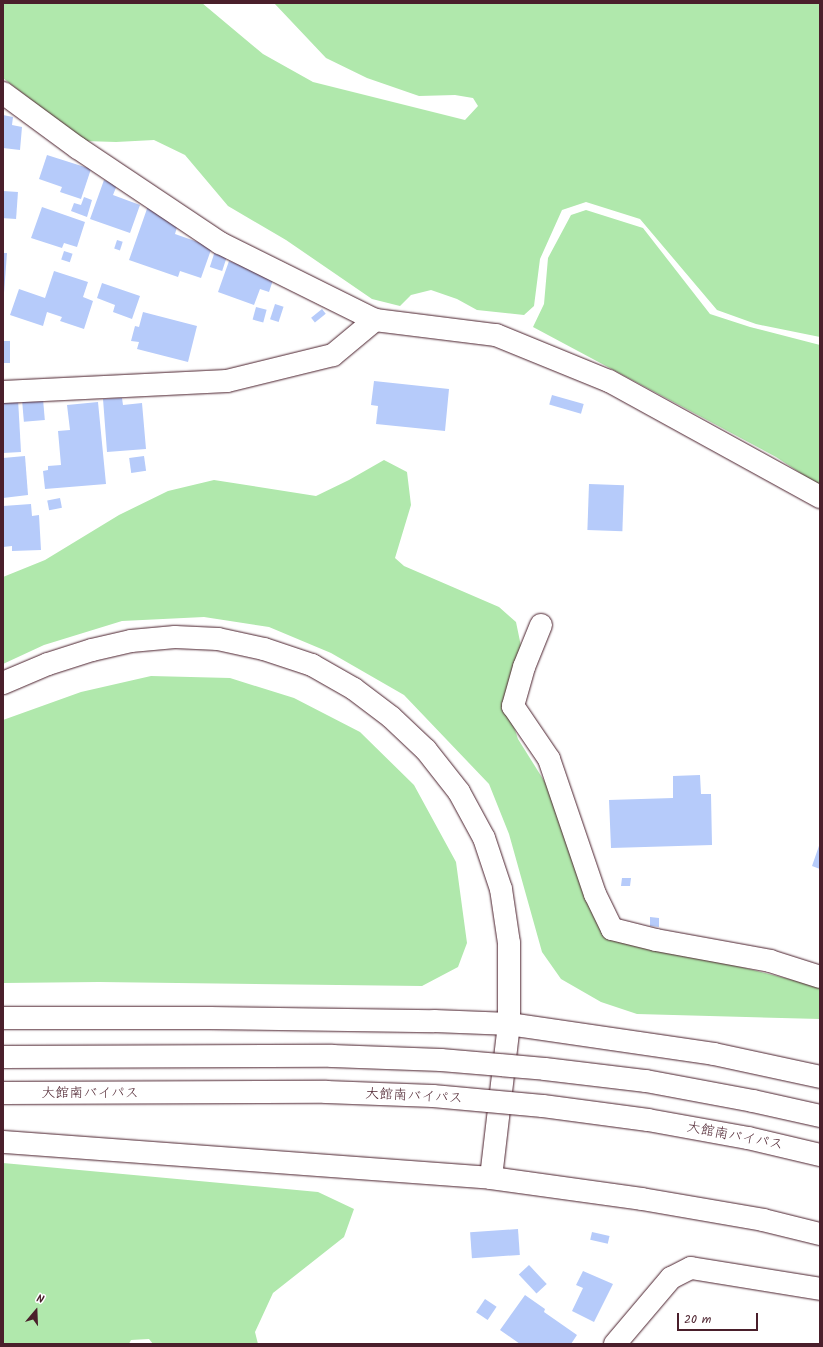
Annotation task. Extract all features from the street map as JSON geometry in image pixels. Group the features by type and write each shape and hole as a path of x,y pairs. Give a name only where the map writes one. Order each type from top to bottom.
{"main road":[{"path":"3,93 78,148 220,243 374,320 496,335 609,381 820,497"},
{"path":"3,392 227,381 333,355 374,320"},
{"path":"541,625 524,667 513,706 549,759 595,894 612,929 656,940 770,961 820,977"},
{"path":"3,683 48,664 92,650 131,641 174,637 218,639 264,649 312,665 354,689 391,717 426,750 459,792 484,838 501,889 509,943 509,1024 490,1178"},
{"path":"3,1018 234,1018 434,1021 509,1024 714,1054 820,1077"},
{"path":"3,1057 332,1056 442,1060 546,1069 646,1081 753,1101 820,1116"},
{"name":"大館南バイパス","path":"3,1093 318,1092 433,1096 543,1106 648,1120 748,1138 820,1155"},
{"path":"3,1142 490,1178 642,1199 763,1220 820,1234"},
{"path":"615,1344 671,1278 691,1268 820,1289"}],"green space":[{"path":"3,3 202,3 263,54 313,82 465,120 478,106 473,98 455,95 419,96 367,78 326,58 274,3 820,3 820,337 756,324 717,310 640,219 586,202 562,210 540,259 534,306 524,315 477,310 457,299 431,290 411,295 400,306 372,299 286,240 228,206 185,155 154,140 116,142 84,141 3,78"},
{"path":"586,210 643,228 710,314 750,327 820,345 820,486 776,457 533,327 544,304 548,258 571,215"},
{"path":"384,460 407,472 411,505 395,558 404,566 499,607 516,622 522,651 507,706 518,739 548,787 603,932 813,985 820,988 820,1019 637,1014 601,1002 561,979 542,952 509,834 489,784 404,695 331,653 269,627 204,617 122,621 44,645 3,664 3,577 45,560 119,515 168,491 214,480 316,496 349,480"},
{"path":"151,676 230,678 294,698 360,732 414,785 456,862 467,943 458,967 422,986 99,982 3,983 3,720 81,692"},
{"path":"3,1163 318,1192 354,1209 344,1237 273,1293 255,1332 258,1344 153,1344 149,1339 131,1340 129,1344 3,1344"}],"building":[{"path":"3,115 13,117 12,125 22,127 20,150 3,148"},
{"path":"47,155 91,169 81,199 60,192 62,187 39,179"},
{"path":"104,180 117,185 113,195 140,205 130,233 90,219"},
{"path":"3,191 18,192 16,219 3,218"},
{"path":"84,197 92,200 87,217 71,211 74,203 81,205"},
{"path":"148,206 177,227 175,234 212,247 201,278 180,271 178,277 129,260"},
{"path":"42,207 85,222 77,247 64,243 62,248 31,238"},
{"path":"117,240 123,242 120,250 114,249"},
{"path":"216,248 228,252 222,271 210,267"},
{"path":"64,251 73,254 70,262 61,260"},
{"path":"3,253 7,253 4,293 3,293"},
{"path":"229,261 274,277 269,292 260,289 254,305 218,292"},
{"path":"54,271 88,282 83,297 93,301 84,329 60,321 62,317 47,312 43,326 10,315 19,289 45,298"},
{"path":"102,283 140,296 132,319 113,312 115,305 97,298"},
{"path":"275,304 284,307 279,322 270,319"},
{"path":"256,307 267,310 263,322 253,320"},
{"path":"322,309 326,314 315,322 311,318"},
{"path":"143,312 197,326 188,362 137,349 139,342 131,341 135,326 139,327"},
{"path":"3,341 10,341 10,363 3,363"},
{"path":"374,381 449,389 445,431 376,424 378,406 371,405"},
{"path":"552,395 584,404 581,414 549,405"},
{"path":"122,398 123,405 142,403 146,449 107,452 103,399"},
{"path":"18,399 21,452 3,453 3,400"},
{"path":"43,399 45,420 24,422 22,401"},
{"path":"98,402 106,484 45,489 43,471 48,470 48,466 61,465 58,431 70,430 67,405"},
{"path":"25,456 28,495 3,498 3,458"},
{"path":"144,456 146,471 131,473 129,458"},
{"path":"589,484 624,485 622,531 587,530"},
{"path":"60,498 62,508 49,510 47,500"},
{"path":"31,504 32,516 39,515 41,550 12,551 12,546 3,547 3,506"},
{"path":"700,775 701,794 711,794 712,845 611,848 609,800 673,798 673,776"},
{"path":"820,843 820,869 812,866"},
{"path":"622,878 631,878 630,886 621,886"},
{"path":"650,917 659,918 659,927 650,926"},
{"path":"518,1229 520,1255 472,1258 470,1232"},
{"path":"592,1232 610,1236 608,1244 590,1240"},
{"path":"529,1265 547,1284 536,1294 519,1275"},
{"path":"583,1271 613,1284 594,1322 572,1311 583,1288 576,1285"},
{"path":"525,1295 545,1309 544,1312 577,1335 571,1344 520,1344 500,1330"},
{"path":"485,1299 497,1307 488,1320 476,1312"}]}
